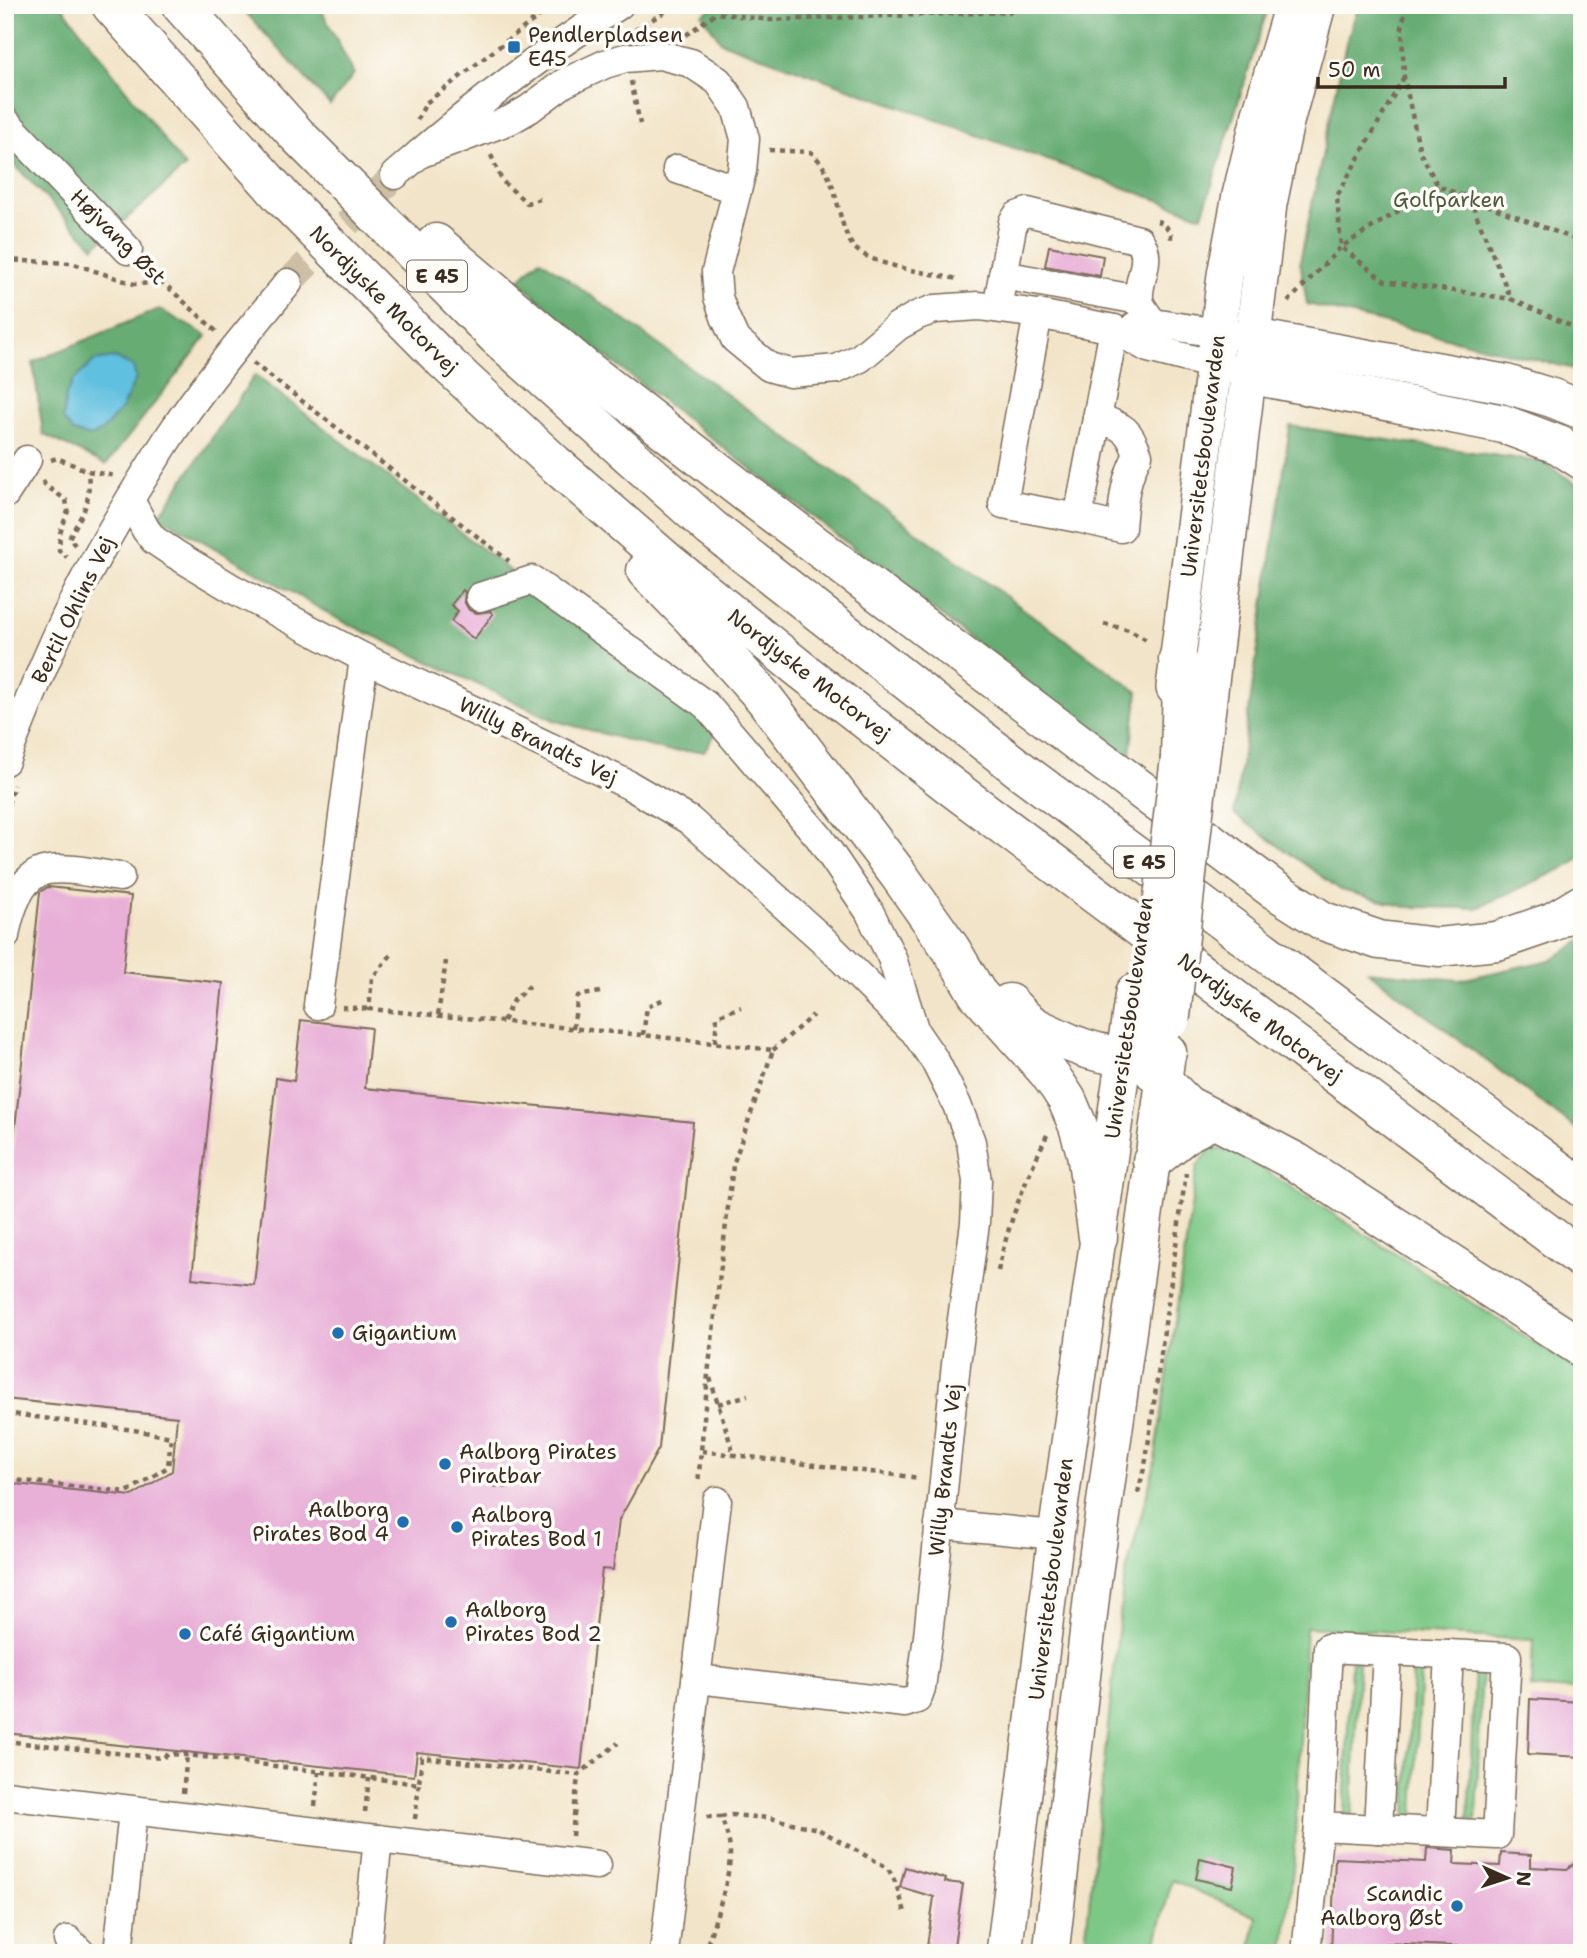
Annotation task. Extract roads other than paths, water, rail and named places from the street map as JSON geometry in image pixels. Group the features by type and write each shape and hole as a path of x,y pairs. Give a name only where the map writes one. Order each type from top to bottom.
{"highway":[{"name":"Nordjyske Motorvej","path":"111,5 282,197 443,360 564,472 669,563 964,796 1582,1258"},
{"name":"E 45","path":"181,5 297,135 496,336 712,528 1023,772 1582,1188"},
{"path":"212,5 316,123 442,249 563,350 746,494 1273,889 1323,921 1334,925 1379,940 1438,947 1496,941 1552,922 1582,904"},
{"path":"1233,352 1506,384 1582,410"},
{"path":"1233,352 1503,424 1559,445 1582,460"},
{"path":"443,360 692,618 764,698 898,874 951,949 977,993 1046,1070 1067,1100 1078,1126 1086,1153 1098,1237"},
{"path":"1178,659 1182,682 1182,760 1151,1038 1187,1105 1296,1162 1582,1348"},
{"path":"951,949 1032,1025 1072,1045 1097,1053 1151,1038"},
{"path":"1152,1161 1187,1133 1214,1119"}],"main road":[{"name":"Universitetsboulevarden","path":"1182,760 1233,352 1225,275 1240,195 1260,114 1293,5"},
{"name":"Universitetsboulevarden","path":"1178,659 1190,567 1233,352 1286,122 1318,5"},
{"name":"Universitetsboulevarden","path":"1051,1953 1093,1584 1152,1161 1151,1038"},
{"name":"Universitetsboulevarden","path":"1004,1953 1056,1535 1098,1237 1151,1038"}],"street":[{"path":"395,175 468,112 619,5"},
{"path":"419,154 510,120 564,83 605,64 625,58 660,55 691,63 718,81 736,107 745,139 745,150 716,272 718,297 735,339 769,367 790,373 837,369 860,358 898,326 918,315 935,309 959,307 997,308 1114,329 1148,348 1233,352"},
{"name":"Højvang Øst","path":"5,121 128,250"},
{"path":"677,169 737,190"},
{"path":"997,308 1013,222 1023,213 1033,212 1139,240 1144,246 1145,256 1146,312"},
{"path":"1003,275 1146,312 1233,352"},
{"name":"Bertil Ohlins Vej","path":"5,761 41,672 126,489 288,284"},
{"path":"1114,329 1146,312"},
{"path":"1038,314 1003,504 1121,527 1129,470 1138,455 1132,438 1121,426 1097,418"},
{"path":"1078,518 1114,329"},
{"path":"5,494 23,458"},
{"name":"Willy Brandts Vej","path":"126,489 152,537 174,554 233,589 364,658 629,785 690,820 821,940 915,1032 935,1061 957,1105 971,1142 977,1181 975,1223 956,1364 928,1636 917,1699 905,1703 697,1679"},
{"name":"Willy Brandts Vej","path":"480,597 532,580 706,705 819,837 869,911 892,958 915,1032"},
{"path":"318,1004 364,658"},
{"path":"5,936 15,901 27,882 36,874 47,870 67,870 120,877"},
{"path":"664,1953 717,1501"},
{"path":"939,1524 1056,1535"},
{"path":"1306,1953 1319,1826 1328,1648 1507,1657 1497,1835 1319,1826"},
{"path":"1378,1829 1387,1651"},
{"path":"1440,1832 1449,1654"},
{"path":"5,1795 133,1811 371,1828 597,1865"},
{"path":"118,1953 133,1811"},
{"path":"366,1953 371,1828"}],"water":[{"path":"115,358 133,366 136,378 122,408 102,431 91,437 73,432 63,419 66,395 73,381 94,361"}],"tunnel":[{"path":"288,283 395,175"}],"place":[{"name":"Pendlerpladsen E45","path":"514,47"},
{"name":"Gigantium","path":"338,1333"},
{"name":"Aalborg Pirates Piratbar","path":"445,1464"},
{"name":"Aalborg Pirates Bod 4","path":"403,1522"},
{"name":"Aalborg Pirates Bod 1","path":"457,1527"},
{"name":"Aalborg Pirates Bod 2","path":"451,1622"},
{"name":"Café Gigantium","path":"185,1634"},
{"name":"Scandic Aalborg Øst","path":"1457,1906"}],"park label":[{"name":"Golfparken","path":"1449,200"}]}
